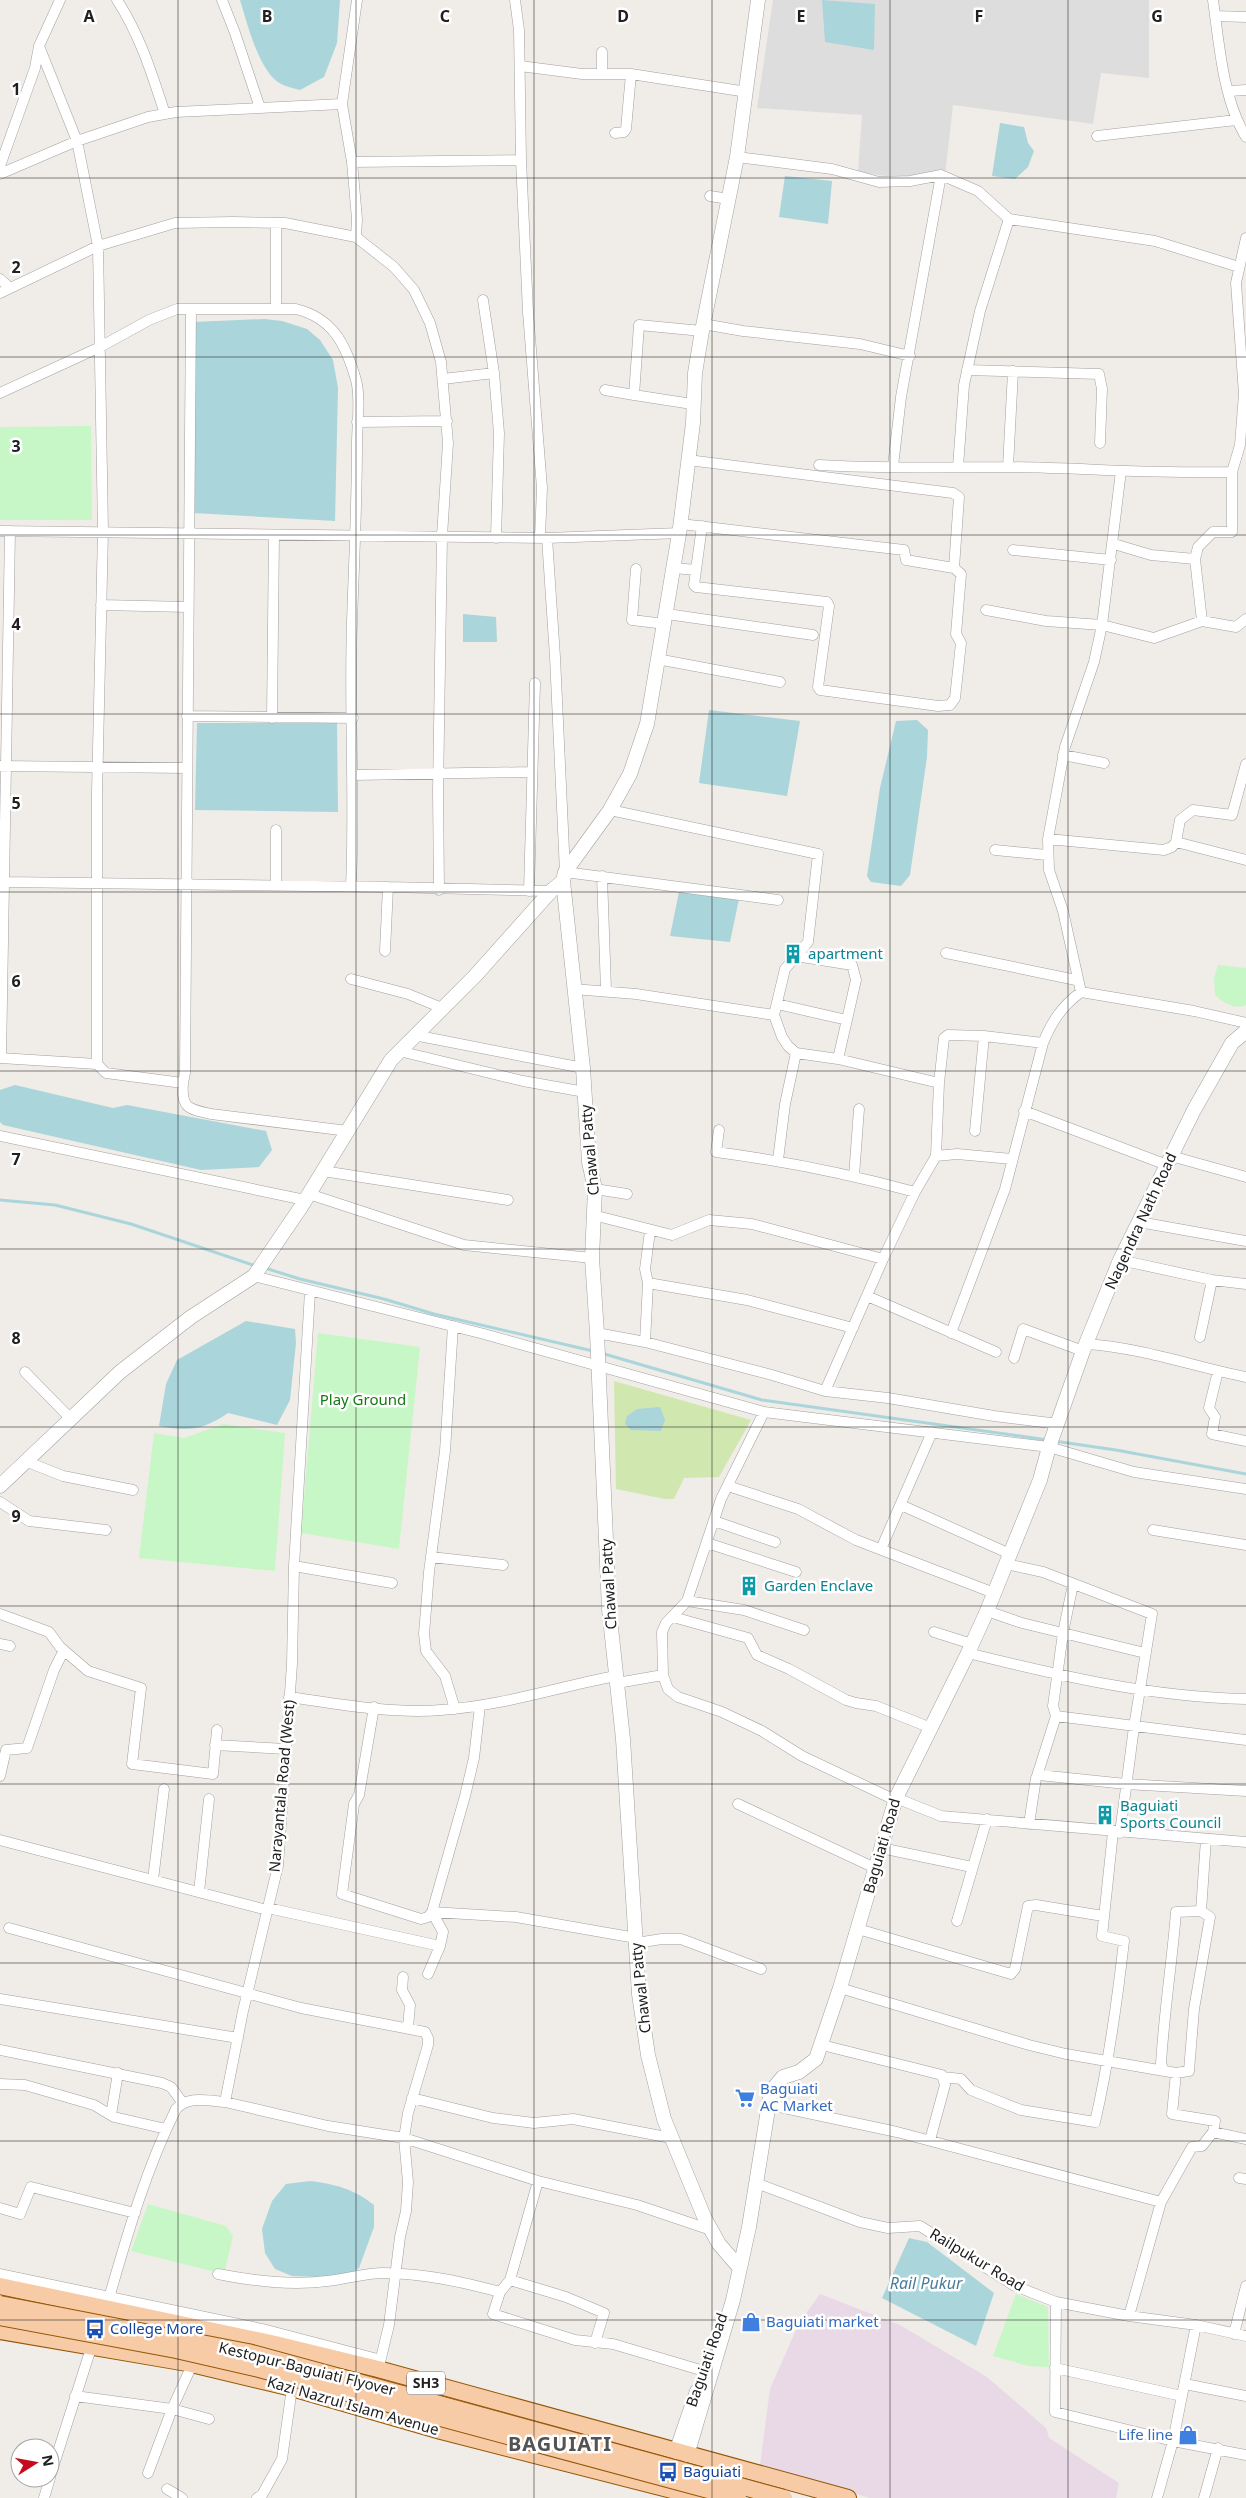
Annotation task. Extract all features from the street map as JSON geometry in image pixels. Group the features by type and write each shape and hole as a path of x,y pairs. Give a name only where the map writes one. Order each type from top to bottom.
{"main road":[{"name":"SH3","path":"0,2286 108,2302 147,2311 307,2352 848,2498"},
{"name":"Kestopur-Baguiati Flyover","path":"0,2304 256,2354 784,2498"},
{"path":"138,2355 147,2311"},
{"name":"Kestopur-Baguiati Flyover","path":"0,2317 176,2350 259,2369 738,2498"},
{"name":"Kazi Nazrul Islam Avenue","path":"0,2331 192,2365 292,2388 664,2493 703,2498"}],"street":[{"path":"0,166 35,68 39,46 60,0"},
{"path":"118,0 130,20 147,57 165,114"},
{"path":"222,0 260,108"},
{"path":"356,237 357,219 352,162 342,104 357,0"},
{"path":"515,0 520,66 520,160 528,312 542,488 543,538 555,656 564,876"},
{"path":"0,1486 120,1372 191,1317 254,1276 307,1197 391,1060 475,976 564,876 610,810 630,774 646,724 666,619 693,423 692,404 702,328 738,157 758,0"},
{"path":"1213,0 1228,91 1236,120 1246,136"},
{"path":"1215,16 1246,17"},
{"path":"39,46 77,141 98,246 103,531 97,766 97,1064"},
{"path":"602,52 602,74"},
{"path":"520,66 582,74 631,74 746,92"},
{"path":"615,132 624,132 626,129 631,74"},
{"path":"1228,91 1246,90"},
{"path":"0,174 77,141 148,117 165,114 342,104"},
{"path":"1097,136 1236,120"},
{"path":"738,157 832,170 880,182 910,181 940,175 978,191 1008,219 1155,240 1239,266"},
{"path":"352,162 520,160"},
{"path":"893,466 901,397 910,356 940,175"},
{"path":"710,196 729,199"},
{"path":"958,467 964,384 980,310 1008,219"},
{"path":"0,294 98,246 175,223 276,223 356,237 394,267 414,290 430,323 441,362 448,443 442,536 438,773 440,890"},
{"path":"276,223 276,309"},
{"path":"1202,621 1195,559 1198,547 1213,532 1232,532 1232,472 1240,445 1244,394 1242,323 1236,283 1246,238"},
{"path":"0,279 10,288"},
{"path":"483,300 494,373 499,433 496,538"},
{"path":"0,393 100,347 149,320 178,309 296,309 312,313 326,322 344,349 356,382 356,536 352,624 353,775 351,886"},
{"path":"190,309 185,1074 182,1097 185,1105 193,1110 211,1114 348,1131"},
{"path":"634,394 639,325 743,331 860,344 910,356"},
{"path":"967,370 1099,374 1102,389 1100,443"},
{"path":"1008,467 1013,371"},
{"path":"443,379 494,373"},
{"path":"605,390 692,404"},
{"path":"357,422 447,421"},
{"path":"688,460 952,494 959,498 954,568"},
{"path":"820,465 1232,472"},
{"path":"1081,992 1076,980 1063,911 1049,870 1047,856 1048,839 1064,755 1094,662 1102,625 1114,544 1121,471"},
{"path":"183,1083 106,1073 97,1064 1,1058 2,904 5,882 3,766 10,644 5,531 543,538 702,526 904,550 906,560 954,568 961,574 956,634 961,643 959,679 955,698 950,705 938,706 820,690 818,687 828,604 696,587 694,585 702,526"},
{"path":"272,718 274,535"},
{"path":"1114,544 1151,555 1195,559"},
{"path":"1013,550 1112,560"},
{"path":"674,568 696,570"},
{"path":"636,569 632,620 666,619 813,635"},
{"path":"101,606 188,606"},
{"path":"986,610 1046,621 1102,625 1154,638 1202,621 1236,627 1246,619"},
{"path":"657,659 780,682"},
{"path":"529,891 535,683"},
{"path":"187,716 352,718"},
{"path":"1064,755 1104,763"},
{"path":"1048,839 1164,850 1172,847 1176,842 1180,820 1193,810 1232,815 1246,764"},
{"path":"3,766 186,768"},
{"path":"353,775 531,772"},
{"path":"610,810 818,854 808,942 784,969 776,1004 774,1016 782,1037 796,1053 838,1059 939,1084"},
{"path":"276,830 276,886"},
{"path":"1176,842 1246,860"},
{"path":"995,850 1047,856"},
{"path":"564,876 602,876 778,900"},
{"name":"Chawal Patty","path":"564,876 573,989 583,1068 589,1162 595,1189 592,1258 598,1337 609,1608 623,1739 640,1994 648,2055 671,2138 718,2244 739,2267"},
{"path":"602,876 606,990"},
{"path":"5,882 97,882 186,886 351,886 440,890 551,891"},
{"path":"385,951 388,887"},
{"path":"946,953 1076,980"},
{"path":"796,956 852,965 856,980 838,1059"},
{"path":"351,979 408,994 442,1008"},
{"path":"573,989 606,990 774,1016"},
{"path":"952,1333 1005,1189 1024,1110 1043,1043 1052,1022 1064,1004 1081,992 1194,1011 1246,1023"},
{"path":"776,1004 847,1020"},
{"name":"Nagendra Nath Road","path":"1059,1424 1085,1348 1120,1260 1194,1110 1232,1043 1246,1030"},
{"path":"825,1391 915,1192 936,1156 939,1084 945,1036 951,1034 984,1036 1043,1043"},
{"path":"414,1035 583,1068"},
{"path":"975,1131 984,1036"},
{"path":"399,1051 523,1081 585,1092"},
{"path":"778,1160 785,1104 796,1053"},
{"path":"854,1176 859,1109"},
{"path":"1024,1110 1169,1160 1246,1177"},
{"path":"719,1130 716,1152 778,1160 854,1176 915,1192"},
{"path":"0,1136 307,1197 464,1245 592,1258"},
{"path":"936,1156 957,1154 1012,1159"},
{"path":"323,1171 508,1200"},
{"path":"595,1189 627,1194"},
{"path":"593,1215 650,1231 672,1235 709,1220 752,1224 884,1258"},
{"path":"1139,1222 1246,1241"},
{"path":"645,1342 648,1283 644,1268 650,1231"},
{"path":"1120,1260 1212,1280 1246,1284"},
{"path":"254,1276 453,1326 764,1412 1049,1446 1134,1472 1246,1489"},
{"path":"1200,1338 1212,1280"},
{"path":"648,1283 747,1300 853,1328"},
{"name":"Narayantala Road (West)","path":"225,2102 278,1866 289,1696 294,1566 310,1291"},
{"path":"867,1296 996,1352"},
{"path":"453,1326 445,1451 431,1557 424,1634 426,1651 445,1676 455,1709"},
{"path":"1014,1358 1022,1329 1085,1348 1120,1346 1246,1377"},
{"path":"598,1337 645,1342 772,1374 825,1391 888,1398 994,1416 1059,1424"},
{"path":"1218,1371 1209,1408 1216,1417 1212,1434 1246,1441"},
{"path":"24,1372 70,1418"},
{"path":"764,1412 728,1486 687,1601 666,1623 662,1632 663,1675 668,1689 678,1697 722,1712 746,1723 802,1756 895,1799 941,1816 1246,1842"},
{"name":"Baguiati Road","path":"682,2454 733,2300 749,2227 771,2092 783,2077 800,2072 816,2059 840,1988 895,1799 987,1611 1040,1480 1049,1446 1059,1424"},
{"path":"881,1549 932,1432"},
{"path":"26,1461 63,1476 133,1490"},
{"path":"728,1486 798,1509 841,1533 994,1593"},
{"path":"0,1502 29,1521 106,1530"},
{"path":"822,2045 937,2073 943,2077 961,2079 971,2090 1021,2110 1095,2122 1109,2061 1118,2004 1124,1941 1102,1936 1116,1832 1126,1784 1152,1614 1008,1559 901,1505"},
{"path":"714,1521 775,1542"},
{"path":"1153,1530 1246,1545"},
{"path":"707,1543 796,1572"},
{"path":"431,1557 503,1565"},
{"path":"294,1566 392,1583"},
{"path":"1029,1824 1037,1776 1056,1716 1053,1706 1063,1633 1073,1584"},
{"path":"687,1601 744,1610 804,1630"},
{"path":"987,1611 1063,1633 1145,1652"},
{"path":"0,1614 48,1632 64,1650 88,1671 140,1688 132,1764 213,1774 217,1730"},
{"path":"673,1617 748,1638 757,1655 790,1669 846,1700 876,1706 931,1728"},
{"path":"934,1632 970,1649 1058,1675 1140,1691 1246,1699"},
{"path":"0,1776 6,1750 27,1748 54,1670 64,1650"},
{"path":"289,1696 407,1710 455,1709 522,1699 616,1680 663,1675"},
{"path":"374,1707 359,1795 354,1804 342,1894 421,1919 428,1917 432,1912 467,1786 474,1758 480,1706"},
{"path":"1056,1716 1246,1740"},
{"path":"216,1745 286,1749"},
{"path":"1037,1776 1126,1784 1246,1791"},
{"path":"153,1880 164,1789"},
{"path":"199,1892 209,1799"},
{"path":"738,1804 875,1868"},
{"path":"957,1921 987,1819"},
{"path":"1201,1911 1206,1839"},
{"path":"0,1840 267,1909 440,1946"},
{"path":"881,1848 972,1867"},
{"path":"858,1928 1011,1974 1015,1969 1028,1906 1036,1905 1104,1916"},
{"path":"840,1988 1029,2045 1176,2073 1189,2071 1194,2009 1210,1917 1201,1911 1176,1912 1171,1972 1164,2006 1161,2064 1164,2070"},
{"path":"432,1912 522,1917 636,1940 681,1939 761,1969"},
{"path":"428,1974 440,1946 443,1932 432,1912"},
{"path":"9,1928 338,2016 408,2027 425,2032 428,2038 412,2098 404,2138 408,2182 406,2211 395,2274 389,2325 380,2362"},
{"path":"403,1977 402,1990 410,2005 408,2027"},
{"path":"0,1999 238,2038"},
{"path":"0,2050 162,2083 171,2088 182,2102"},
{"path":"1129,2316 1161,2202 1192,2148 1202,2146 1213,2132 1215,2121 1172,2114 1176,2073"},
{"path":"112,2115 118,2074"},
{"path":"930,2140 945,2085 943,2077"},
{"path":"0,2084 25,2084 94,2105 112,2115 166,2129"},
{"path":"412,2098 493,2118 534,2123 573,2119 671,2138"},
{"path":"60,2445 108,2302 135,2212 166,2129 182,2102 193,2099 225,2102 328,2126 404,2138 538,2181 636,2205 711,2230"},
{"path":"770,2105 930,2140 966,2152 1161,2202"},
{"path":"1213,2132 1246,2139"},
{"path":"538,2181 510,2280 500,2292 492,2314 575,2340 613,2344 704,2371"},
{"name":"Railpukur Road","path":"756,2183 860,2222 888,2228 920,2226 1015,2286 1056,2302 1129,2316 1196,2325 1246,2336"},
{"path":"0,2208 20,2214 31,2187 135,2212"},
{"name":"Baguiati Road","path":"682,2454 704,2371 739,2267"},
{"path":"218,2274 277,2282 326,2282 371,2274 438,2276 500,2292"},
{"path":"0,2276 108,2302"},
{"path":"510,2280 566,2297 604,2313 594,2343"},
{"path":"1234,2334 1246,2286"},
{"path":"1056,2302 1055,2412 1173,2441 1218,2448 1246,2455"},
{"path":"147,2311 262,2331 380,2362 480,2389 489,2401"},
{"path":"1156,2498 1173,2441 1196,2325"},
{"path":"148,2473 172,2409 192,2365"},
{"path":"1055,2368 1182,2396"},
{"path":"1185,2384 1246,2396"},
{"path":"257,2498 262,2495 282,2459 292,2388"},
{"path":"75,2396 172,2409 209,2419"},
{"path":"1204,2498 1218,2448"},
{"path":"167,2489 182,2498"}],"shaded area":[{"path":"773,0 1149,0 1149,78 1101,73 1093,124 953,105 944,184 858,172 862,115 757,108"},
{"path":"820,2294 900,2325 987,2377 1046,2428 1049,2438 1119,2483 1116,2498 870,2498 760,2465 770,2389 799,2323"}],"green space":[{"path":"91,426 92,520 0,520 0,427"},
{"path":"1218,965 1246,968 1246,1005 1233,1006 1215,995 1214,978"},
{"name":"Play Ground","path":"318,1333 420,1347 399,1549 301,1533"},
{"path":"614,1381 751,1420 719,1477 684,1478 674,1499 665,1499 616,1489"},
{"path":"224,1424 285,1433 275,1571 139,1558 154,1433 184,1438"},
{"path":"148,2204 226,2226 233,2236 224,2274 131,2251"},
{"path":"1016,2294 1048,2307 1049,2367 1029,2366 993,2356"}],"water":[{"path":"240,0 340,0 337,43 324,77 300,90 283,85 273,78 260,58"},
{"path":"822,0 875,4 874,50 825,42"},
{"path":"1000,123 1024,127 1028,143 1034,151 1028,167 1015,179 992,176"},
{"path":"785,176 832,181 828,224 779,217"},
{"path":"264,319 282,321 307,329 320,340 333,360 338,388 335,521 193,513 193,322"},
{"path":"463,614 496,617 497,642 463,642"},
{"path":"709,710 800,721 787,796 699,783"},
{"path":"917,720 928,730 927,757 910,875 901,886 871,882 867,876 880,788 896,721"},
{"path":"197,723 337,723 338,812 195,810"},
{"path":"679,892 739,899 730,942 670,936"},
{"path":"15,1085 113,1108 127,1105 266,1131 272,1150 259,1167 201,1170 3,1125 0,1122 0,1090"},
{"path":"246,1321 295,1329 296,1343 290,1400 277,1425 228,1413 211,1423 195,1428 178,1429 159,1426 166,1384 177,1360"},
{"path":"660,1407 665,1420 661,1431 631,1430 625,1424 627,1416 637,1409"},
{"path":"310,2181 344,2188 367,2199 374,2205 374,2227 359,2268 344,2278 292,2276 275,2269 265,2253 262,2229 272,2201 286,2184"},
{"name":"Rail Pukur","path":"909,2238 927,2242 994,2293 976,2346 882,2298"}],"waterway":[{"path":"0,1200 55,1205 131,1224 256,1266"},
{"path":"265,1268 434,1314 593,1351"},
{"path":"601,1353 762,1400 1048,1440"},
{"path":"1054,1441 1116,1450 1246,1474"}],"place":[{"name":"apartment","path":"793,954"},
{"name":"Garden Enclave","path":"749,1586"},
{"name":"Baguiati Sports Council","path":"1105,1815"},
{"name":"Baguiati AC Market","path":"745,2098"},
{"name":"Baguiati market","path":"751,2322"},
{"name":"College More","path":"95,2329"},
{"name":"Life line","path":"1188,2435"},
{"name":"Baguiati","path":"668,2472"}],"district":[{"name":"BAGUIATI","path":"560,2444"}]}
